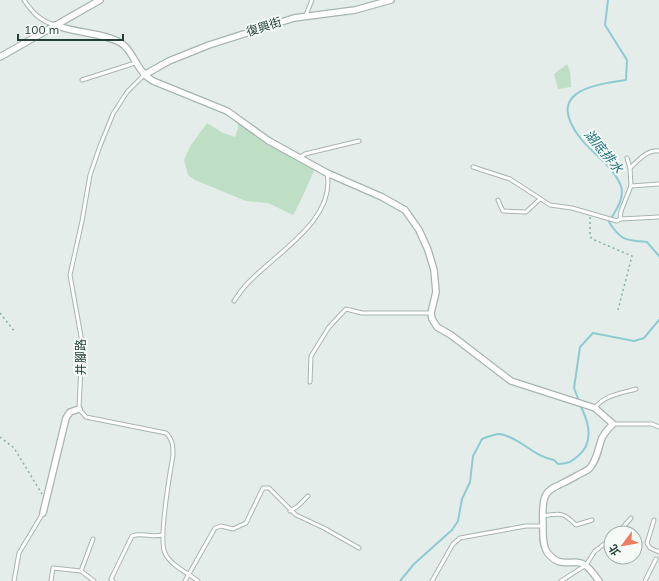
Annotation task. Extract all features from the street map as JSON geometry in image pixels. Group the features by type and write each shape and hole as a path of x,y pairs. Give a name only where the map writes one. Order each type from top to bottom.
{"street":[{"path":"0,57 100,0"},
{"name":"復興街","path":"144,75 169,62 209,45 306,15 355,10 391,0"},
{"path":"55,25 67,30 110,38 122,43 144,75 169,89 227,111 269,141 299,158 327,173 382,197 405,210 419,230 428,250 434,270 436,292 431,313 432,319 437,327 451,335 511,381 595,408 613,424 603,436 595,460 588,469 547,491 543,500 544,542 547,551 554,558 563,563 578,562 586,565 599,581"},
{"path":"43,513 66,418 70,412 79,409"}],"lane":[{"path":"24,0 32,12 46,23 55,25"},
{"path":"306,15 312,0"},
{"path":"82,80 135,63"},
{"name":"井腳路","path":"79,409 82,342 70,275 90,175 100,146 113,114 127,92 144,75"},
{"path":"299,158 305,154 359,141"},
{"path":"630,168 648,153 654,150 659,151"},
{"path":"620,219 621,212 631,186 630,168 627,158"},
{"path":"473,167 510,179 550,205 572,208 617,221 620,219 659,216"},
{"path":"234,301 250,280 301,236 325,204 329,191 327,173"},
{"path":"631,186 659,184"},
{"path":"498,200 503,211 526,212 540,199"},
{"path":"310,382 311,356 329,327 346,309 362,313 431,313"},
{"path":"595,408 600,401 606,398 636,389"},
{"path":"79,409 86,416 166,433 171,438 173,443 173,455 162,534 165,554 170,561 198,581"},
{"path":"613,424 652,424 659,427"},
{"path":"185,581 216,528 220,526 233,530 246,523 263,488 269,488 290,511 359,548"},
{"path":"290,511 298,506 308,496"},
{"path":"14,581 20,554 43,513"},
{"path":"543,516 558,513 566,515 576,525 592,520"},
{"path":"625,525 631,518"},
{"path":"654,520 647,542 650,548 659,552"},
{"path":"432,581 453,544 460,538 526,526 543,526"},
{"path":"112,580 132,536 139,534 154,537 162,534"},
{"path":"82,571 93,539"},
{"path":"561,581 586,565 595,551 603,545"},
{"path":"645,581 656,559"},
{"path":"51,581 53,568 82,571 94,581"}],"path":[{"path":"590,213 590,236 632,256 618,310"},
{"path":"0,313 15,332"},
{"path":"0,437 14,448 46,500"}],"green space":[{"path":"567,64 570,71 571,87 558,89 554,74"},
{"path":"238,117 316,167 293,215 268,203 246,201 195,180 188,175 184,160 191,145 207,123 223,133 235,137 238,128"}],"waterway":[{"name":"湖底排水","path":"608,0 605,25 627,60 626,80 598,85 576,94 570,101 568,111 571,123 581,139 613,172 621,186 621,200 609,222 621,236 629,240 647,242 659,256"},
{"path":"579,401 574,388 580,347 593,333 634,341 644,338 659,320"},
{"path":"400,581 414,564 452,530 458,521 462,499 470,482 473,456 482,439 500,434 508,436 540,455 554,460 558,464 564,464 576,458 587,445 589,432 588,425 580,405"}]}
